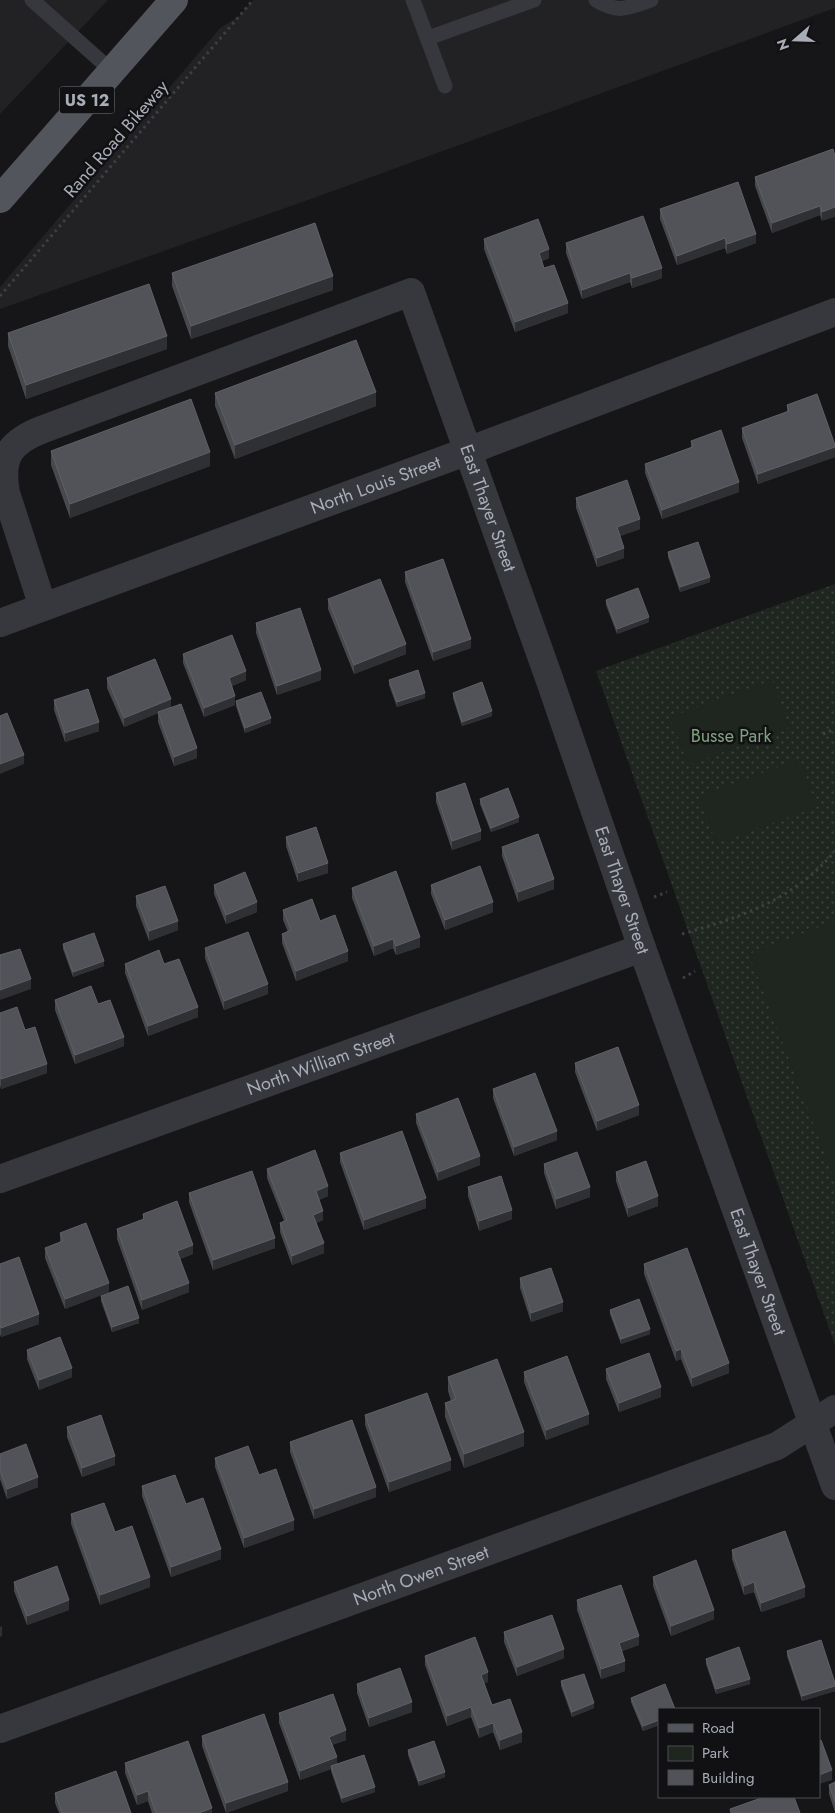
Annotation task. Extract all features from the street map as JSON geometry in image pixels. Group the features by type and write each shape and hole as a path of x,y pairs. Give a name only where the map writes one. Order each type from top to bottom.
{"main road":[{"name":"US 12","path":"0,199 174,0"}],"street":[{"name":"East Thayer Street","path":"43,607 6,493 4,480 6,460 16,443 36,432 411,292 550,678 642,948 824,1417 835,1486"},
{"name":"North Louis Street","path":"0,623 468,451 835,312"},
{"name":"North William Street","path":"0,1179 642,948"},
{"name":"North Owen Street","path":"0,1729 777,1446 824,1417"}],"lane":[{"path":"32,0 112,71"},
{"path":"413,0 446,86"},
{"path":"596,0 603,4 620,5 651,0"},
{"path":"428,38 524,2"}],"path":[{"name":"Rand Road Bikeway","path":"0,296 253,0"},
{"path":"823,734 835,728"},
{"path":"682,934 730,920 774,900 806,879 835,851"},
{"path":"649,899 667,892"},
{"path":"678,981 695,972"}],"shaded area":[{"path":"0,0 108,0 0,114"},
{"path":"253,0 835,0 835,8 322,195 0,309 0,287 220,28 239,16"}],"green space":[{"name":"Busse Park","path":"835,584 835,1345 596,671"},
{"path":"772,680 789,728 688,765 670,717"},
{"path":"800,759 817,807 716,843 699,796"},
{"path":"835,921 835,1181 749,954"}],"building":[{"path":"833,149 835,156 835,207 822,212 820,206 772,223 755,177"},
{"path":"738,182 756,234 727,244 725,238 677,256 660,209"},
{"path":"643,216 662,268 632,278 630,273 582,290 566,243"},
{"path":"538,219 549,249 539,253 544,268 554,265 568,303 515,322 484,239"},
{"path":"315,223 333,276 191,326 172,273"},
{"path":"149,284 167,336 26,385 8,333"},
{"path":"356,340 376,392 235,445 215,393"},
{"path":"817,394 835,447 758,474 742,428 789,411 787,405"},
{"path":"191,399 210,452 70,504 51,451"},
{"path":"721,430 739,482 662,510 645,464 693,447 691,441"},
{"path":"627,480 640,519 617,527 624,548 597,558 576,498"},
{"path":"698,542 710,577 680,587 668,552"},
{"path":"443,559 471,639 433,652 405,572"},
{"path":"380,579 406,644 354,665 328,599"},
{"path":"638,588 649,617 617,629 606,600"},
{"path":"300,608 321,670 277,686 256,623"},
{"path":"232,635 246,671 229,678 235,696 204,708 183,654"},
{"path":"155,659 171,699 124,718 107,678"},
{"path":"418,670 425,693 397,702 389,680"},
{"path":"482,682 492,711 462,722 453,693"},
{"path":"88,689 99,722 65,733 54,700"},
{"path":"261,692 271,718 245,728 236,701"},
{"path":"181,704 197,748 174,757 158,712"},
{"path":"7,713 24,755 0,764 0,716"},
{"path":"465,783 481,831 452,841 436,793"},
{"path":"508,788 519,817 491,828 480,799"},
{"path":"316,827 328,863 298,873 286,837"},
{"path":"538,834 554,879 518,892 502,847"},
{"path":"480,866 493,902 445,920 431,885"},
{"path":"396,871 420,937 396,946 393,939 374,946 352,888"},
{"path":"245,872 257,902 226,915 214,885"},
{"path":"165,886 178,921 149,931 136,896"},
{"path":"312,899 320,921 335,915 348,951 296,971 282,934 291,930 283,910"},
{"path":"248,932 268,984 224,1001 205,948"},
{"path":"94,933 104,961 73,972 63,944"},
{"path":"20,949 31,979 0,990 0,955"},
{"path":"159,950 164,964 179,959 198,1007 148,1026 125,964"},
{"path":"91,986 98,1004 110,1000 124,1037 75,1055 55,1000"},
{"path":"17,1007 25,1030 35,1027 47,1064 1,1079 0,1013"},
{"path":"618,1047 639,1105 597,1121 575,1063"},
{"path":"535,1073 557,1131 514,1147 493,1089"},
{"path":"458,1098 480,1156 438,1172 416,1114"},
{"path":"402,1131 426,1198 364,1220 340,1153"},
{"path":"315,1150 328,1186 316,1191 323,1211 313,1215 324,1243 292,1256 280,1223 287,1220 267,1169"},
{"path":"577,1152 590,1187 556,1199 544,1164"},
{"path":"646,1161 658,1196 628,1208 616,1172"},
{"path":"252,1171 275,1238 213,1260 189,1193"},
{"path":"501,1176 512,1210 479,1221 468,1187"},
{"path":"177,1201 193,1245 177,1251 189,1283 142,1300 117,1229 144,1219 143,1214"},
{"path":"86,1223 109,1283 65,1299 45,1248 63,1241 60,1233"},
{"path":"687,1248 729,1363 692,1378 681,1349 676,1351 644,1264"},
{"path":"19,1257 39,1314 1,1328 0,1264"},
{"path":"551,1268 563,1302 531,1313 520,1278"},
{"path":"128,1286 139,1318 112,1327 101,1296"},
{"path":"639,1299 650,1329 621,1339 610,1310"},
{"path":"60,1337 72,1368 39,1380 27,1350"},
{"path":"649,1353 661,1387 619,1403 606,1369"},
{"path":"567,1356 589,1414 546,1430 524,1372"},
{"path":"497,1359 524,1432 464,1454 445,1403 456,1399 448,1377"},
{"path":"427,1393 451,1460 389,1482 365,1415"},
{"path":"101,1415 115,1456 82,1468 67,1427"},
{"path":"352,1420 376,1487 314,1509 290,1442"},
{"path":"26,1444 38,1477 7,1489 0,1470 0,1454"},
{"path":"248,1446 259,1475 276,1469 294,1520 244,1538 215,1458"},
{"path":"175,1475 186,1504 203,1498 221,1549 171,1567 142,1486"},
{"path":"104,1503 115,1532 132,1526 150,1577 100,1595 71,1514"},
{"path":"785,1531 805,1587 761,1603 754,1582 744,1586 732,1550"},
{"path":"696,1560 714,1610 671,1626 653,1577"},
{"path":"57,1566 69,1600 27,1616 14,1582"},
{"path":"621,1585 639,1636 619,1643 625,1661 601,1669 577,1600"},
{"path":"552,1615 564,1649 517,1667 504,1632"},
{"path":"475,1637 488,1672 481,1675 492,1705 510,1699 522,1732 500,1740 493,1723 479,1728 471,1707 447,1716 425,1656"},
{"path":"821,1640 835,1686 802,1696 787,1651"},
{"path":"739,1647 750,1679 716,1689 706,1659"},
{"path":"400,1668 412,1702 369,1718 357,1684"},
{"path":"584,1674 594,1703 572,1712 561,1681"},
{"path":"665,1684 675,1708 658,1708 658,1720 643,1726 631,1698"},
{"path":"333,1694 346,1730 329,1737 337,1757 300,1771 279,1713"},
{"path":"264,1714 288,1782 226,1803 202,1736"},
{"path":"820,1740 832,1770 820,1775"},
{"path":"188,1741 212,1808 199,1813 156,1813 148,1791 137,1795 125,1763"},
{"path":"434,1741 445,1772 419,1781 408,1750"},
{"path":"364,1755 375,1787 342,1798 331,1766"},
{"path":"116,1771 131,1813 62,1813 55,1793"},
{"path":"835,1782 835,1802 829,1785"},
{"path":"761,1798 794,1798 800,1813 731,1813 730,1809"}]}
